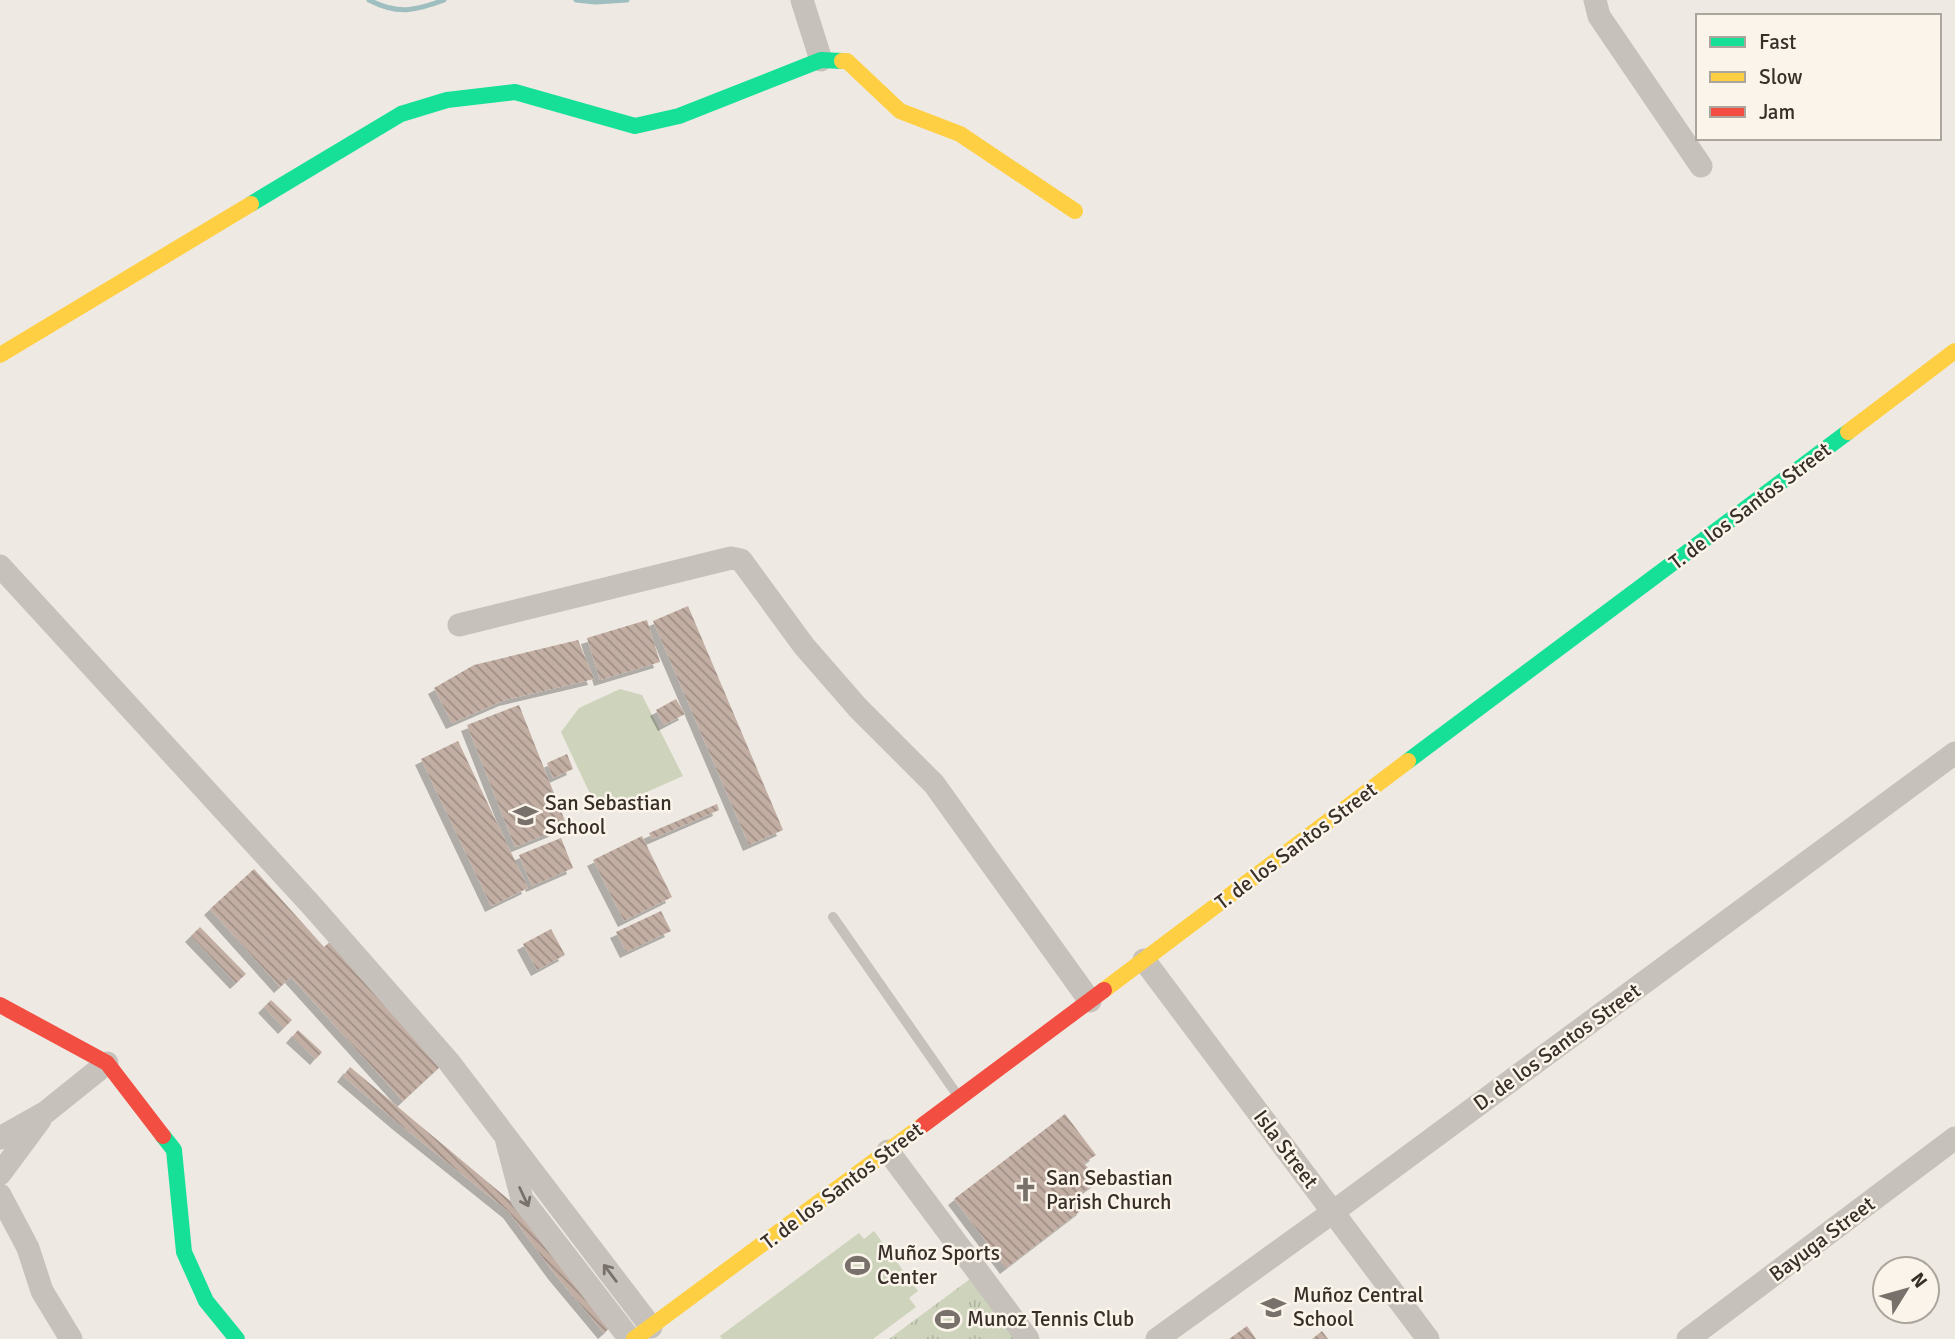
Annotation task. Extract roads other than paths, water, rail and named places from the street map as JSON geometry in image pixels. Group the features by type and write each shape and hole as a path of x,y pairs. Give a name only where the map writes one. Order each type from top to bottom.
{"street":[{"path":"802,0 821,60"},
{"path":"1595,0 1599,16 1701,166"},
{"path":"0,355 401,114 447,100 515,92 635,126 679,116 821,60 847,61 900,111 960,134 1075,211"},
{"name":"T. de los Santos Street","path":"644,1336 1955,351"},
{"path":"459,625 730,558 741,560 804,646 858,708 934,784 1090,1001"},
{"path":"0,566 313,907 449,1062 505,1132 644,1336"},
{"name":"D. de los Santos Street","path":"1157,1339 1955,753"},
{"name":"Isla Street","path":"1144,960 1428,1339"},
{"path":"0,1005 107,1063 174,1150 184,1252 206,1301 237,1339"},
{"path":"0,1138 46,1112 107,1063"},
{"path":"0,1174 46,1112"},
{"name":"Bayuga Street","path":"1688,1339 1955,1138"},
{"path":"888,1151 1028,1339"},
{"path":"0,1195 28,1248 43,1291 71,1339"}],"lane":[{"path":"834,916 960,1098"}],"waterway":[{"path":"369,0 389,8 406,10 444,0"},
{"path":"576,0 627,0"}],"place":[{"name":"San Sebastian School","path":"525,815"},
{"name":"San Sebastian Parish Church","path":"1026,1190"},
{"name":"Muñoz Sports Center","path":"857,1265"},
{"name":"Muñoz Central School","path":"1273,1307"},
{"name":"Munoz Tennis Club","path":"947,1319"}]}
